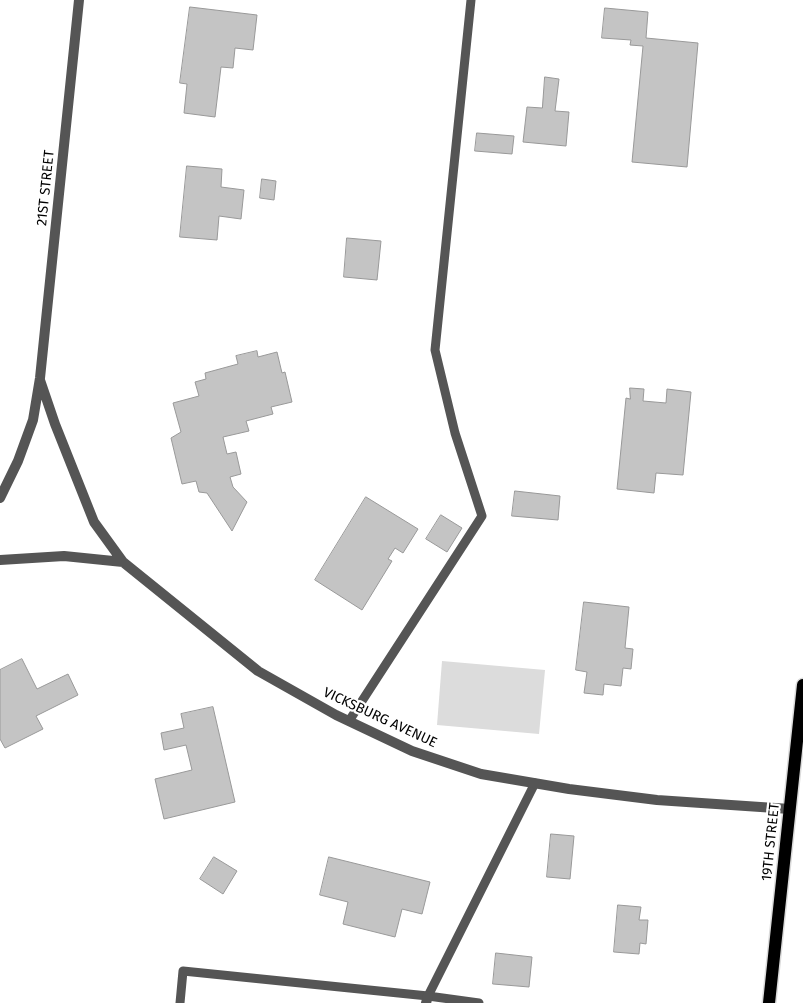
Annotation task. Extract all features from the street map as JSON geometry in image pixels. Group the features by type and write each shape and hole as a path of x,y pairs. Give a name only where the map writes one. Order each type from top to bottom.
{"main road":[{"name":"19TH STREET","path":"769,1003 803,685"}],"street":[{"name":"21ST STREET","path":"0,498 18,461 33,420 40,378 79,0"},
{"name":"21ST STREET","path":"40,378 55,424 94,522 123,562"},
{"path":"0,560 64,556 123,562"},
{"name":"VICKSBURG AVENUE","path":"123,562 258,671 349,721 421,754 481,774 535,783 656,800 790,809"}],"lane":[{"path":"349,721 482,516 455,433 435,350 471,0"},
{"path":"427,1000 535,783"},
{"path":"180,1003 183,971 427,1000 479,1003"}],"shaded area":[{"path":"442,661 545,670 539,734 437,725"}],"building":[{"path":"190,7 257,15 253,50 235,48 233,68 221,67 215,117 184,113 187,84 180,83"},
{"path":"605,8 648,12 646,38 698,43 687,167 632,162 643,46 630,45 631,40 602,38"},
{"path":"545,77 559,79 555,111 569,112 566,146 523,142 527,107 542,108"},
{"path":"477,133 514,136 512,154 475,151"},
{"path":"187,166 222,169 221,187 244,190 241,219 219,216 217,240 180,237"},
{"path":"262,179 276,181 274,200 260,198"},
{"path":"347,238 381,241 377,280 344,277"},
{"path":"257,351 258,357 277,352 282,373 285,372 292,402 271,407 273,414 246,421 249,431 223,437 227,454 236,452 241,474 230,477 233,487 247,502 232,531 207,493 199,492 196,481 182,484 171,438 181,432 173,403 199,396 195,382 206,379 205,373 238,364 236,356"},
{"path":"630,388 644,389 643,401 666,403 667,389 691,392 683,475 656,473 654,493 617,489 626,398 630,399"},
{"path":"515,491 560,496 558,520 512,516"},
{"path":"366,497 418,529 403,553 395,548 388,559 392,561 362,610 315,580"},
{"path":"441,515 462,528 447,552 426,539"},
{"path":"584,602 629,607 625,648 633,649 631,669 623,668 621,686 604,684 603,695 584,693 587,672 576,670"},
{"path":"22,659 37,689 68,674 78,695 36,716 43,729 5,748 0,739 0,670"},
{"path":"213,707 235,802 164,819 155,779 192,770 186,745 164,750 161,733 184,728 181,714"},
{"path":"551,834 574,836 570,879 547,877"},
{"path":"214,857 237,871 223,894 200,879"},
{"path":"329,857 430,882 422,914 402,909 395,937 343,924 348,902 320,895"},
{"path":"618,905 641,907 639,920 648,920 646,944 640,943 639,954 614,952"},
{"path":"496,953 532,957 529,987 493,984"}]}
